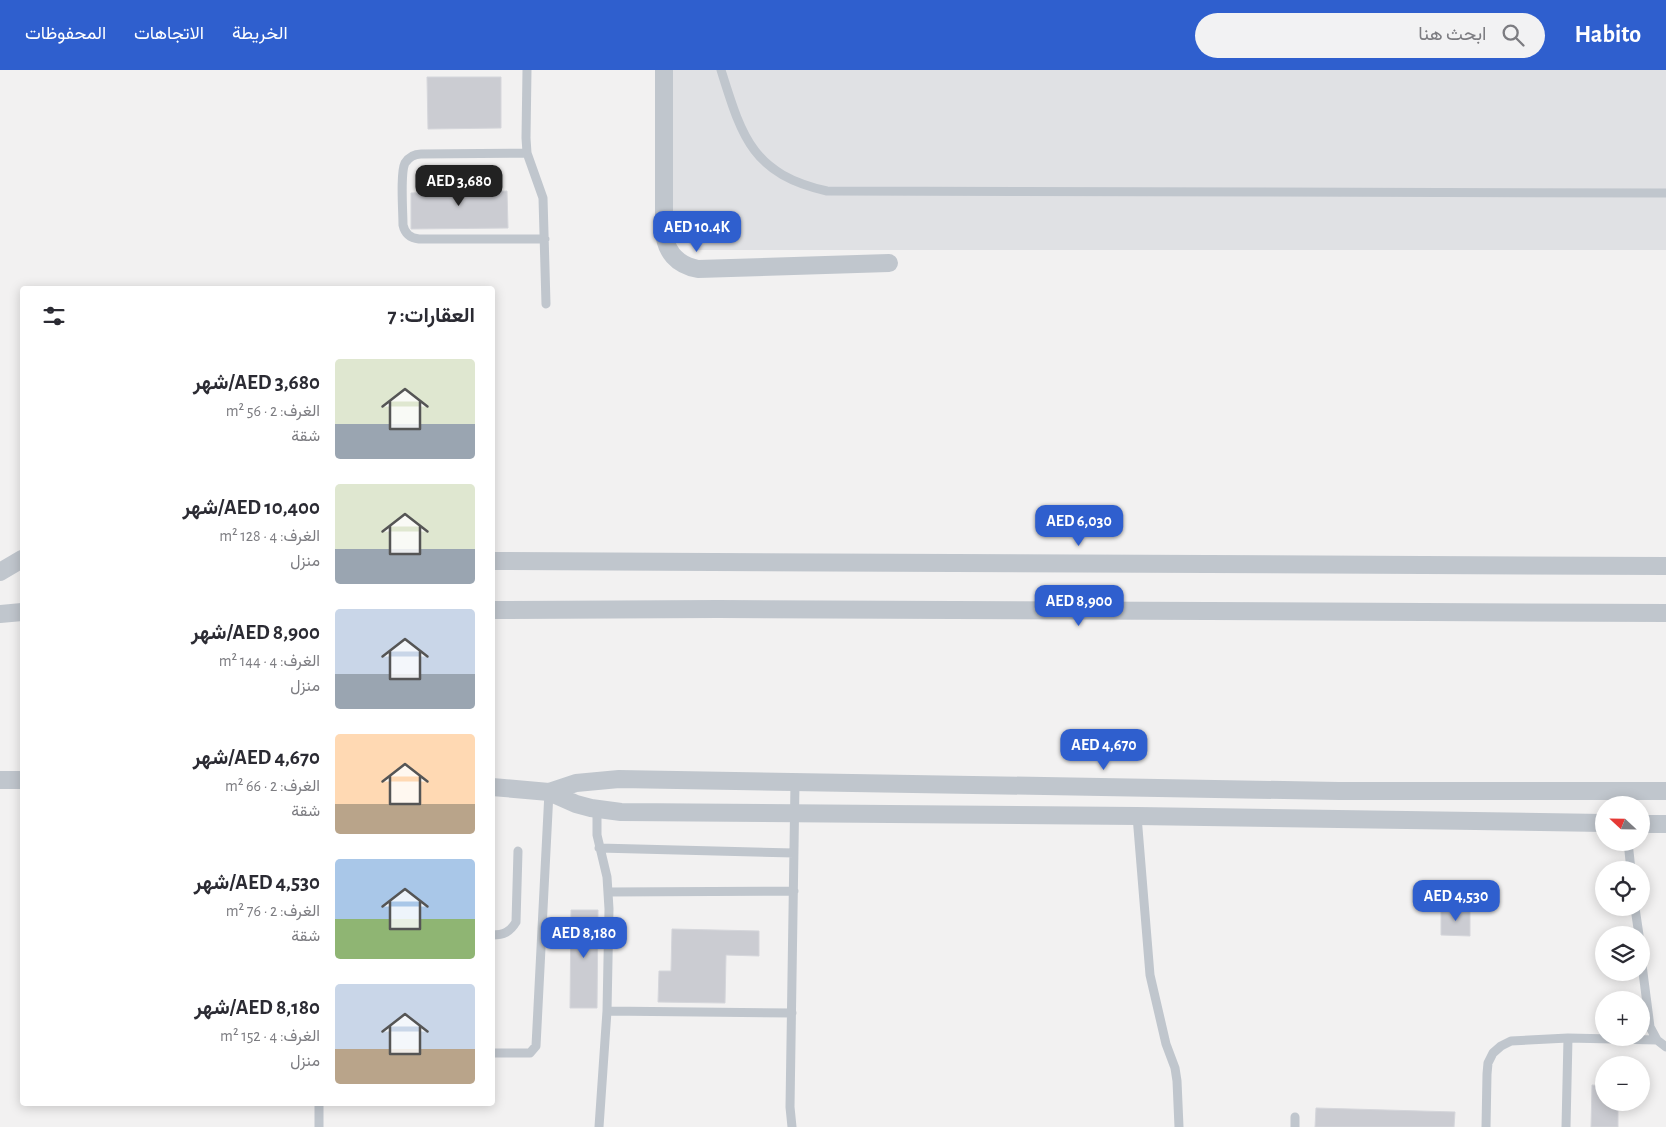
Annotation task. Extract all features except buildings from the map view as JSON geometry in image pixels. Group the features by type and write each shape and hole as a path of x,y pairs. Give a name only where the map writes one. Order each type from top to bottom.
{"street":[{"path":"664,70 664,230 667,247 677,260 690,268 698,270 889,263"},
{"path":"0,559 20,559"},
{"path":"0,572 20,560"},
{"path":"495,561 1666,566"},
{"path":"0,606 20,612"},
{"path":"495,610 1666,612"},
{"path":"0,614 20,612"},
{"path":"549,792 576,783 605,779 1595,797"},
{"path":"0,780 20,780"},
{"path":"495,788 549,792 576,804 621,812 1137,816 1595,823"},
{"path":"1642,796 1666,791"},
{"path":"1650,824 1666,824"}],"lane":[{"path":"527,70 527,152 543,198 546,304"},
{"path":"721,70 739,124 750,146 782,176 803,185 827,191 1666,193"},
{"path":"527,152 421,154 412,156 406,162 403,171 402,225 410,237 419,239 545,239"},
{"path":"792,1127 790,1107 795,783"},
{"path":"495,1053 530,1053 536,1046 549,792"},
{"path":"597,809 596,825 599,848 609,892 607,1011 599,1127"},
{"path":"1137,816 1150,975 1166,1044 1175,1068 1179,1127"},
{"path":"599,848 794,853"},
{"path":"495,935 502,935 511,931 516,922 518,851"},
{"path":"609,892 794,891"},
{"path":"1644,981 1650,1027 1656,1040 1666,1047"},
{"path":"607,1011 792,1013"},
{"path":"1486,1127 1488,1063 1493,1053 1501,1046 1511,1041 1568,1038 1656,1040"},
{"path":"1566,1127 1568,1038"},
{"path":"318,1127 320,1106"}],"shaded area":[{"path":"670,70 1666,70 1666,250 696,250 669,224"}]}
